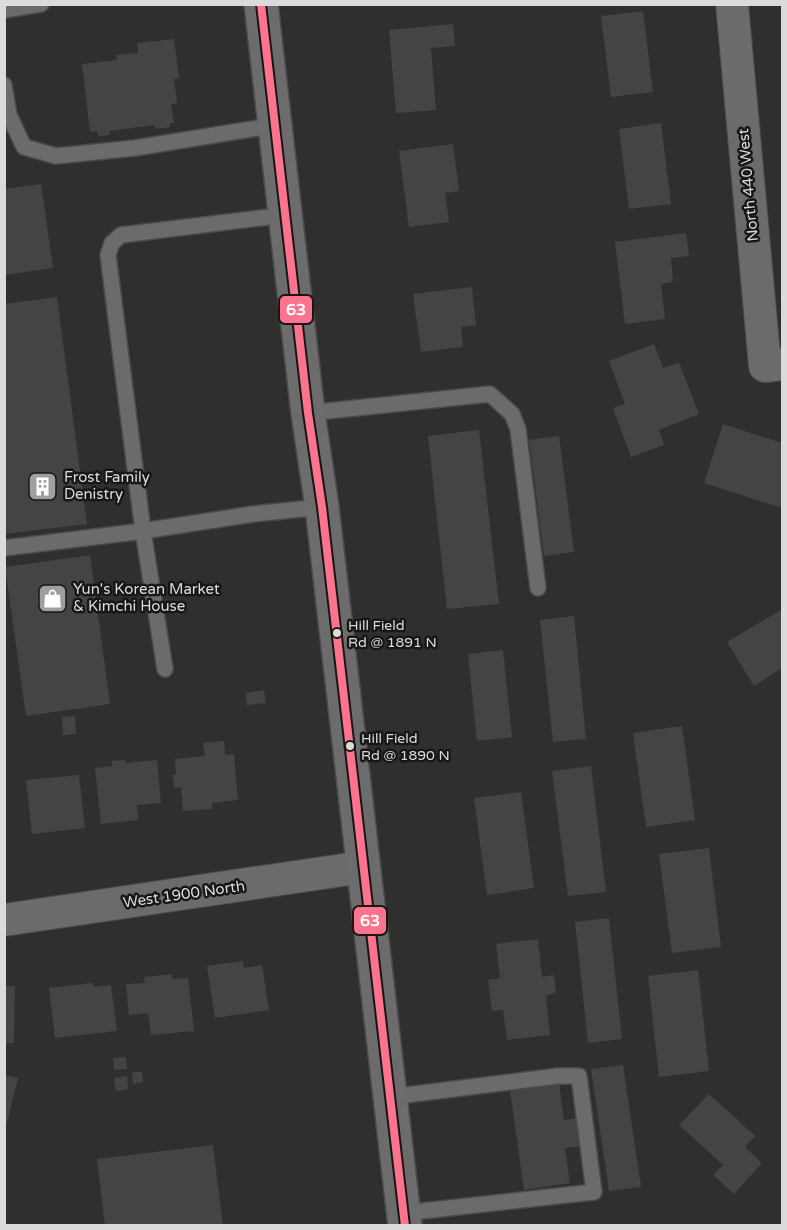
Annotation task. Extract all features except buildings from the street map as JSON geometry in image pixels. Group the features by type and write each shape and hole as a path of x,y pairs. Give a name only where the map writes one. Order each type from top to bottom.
{"main road":[{"path":"261,4 405,1219"}],"street":[{"name":"North 440 West","path":"732,4 774,365"},
{"name":"West 1900 North","path":"4,920 363,867"}],"lane":[{"path":"4,10 41,4"},
{"path":"4,85 9,115 24,147 57,156 135,148 276,125"},
{"path":"165,669 143,531 108,255 112,243 121,235 285,215"},
{"path":"308,412 490,394 512,414 518,429 538,588"},
{"path":"4,548 143,531 253,514 322,507"},
{"path":"390,1097 558,1076 579,1076 594,1192 405,1219"}],"transit line":[{"name":"63","path":"261,4 405,1226"}],"place":[{"name":"Frost Family Denistry","path":"43,486"},
{"name":"Yun's Korean Market & Kimchi House","path":"52,598"},
{"name":"Hill Field Rd @ 1891 N","path":"337,633"},
{"name":"Hill Field Rd @ 1890 N","path":"350,746"}]}
